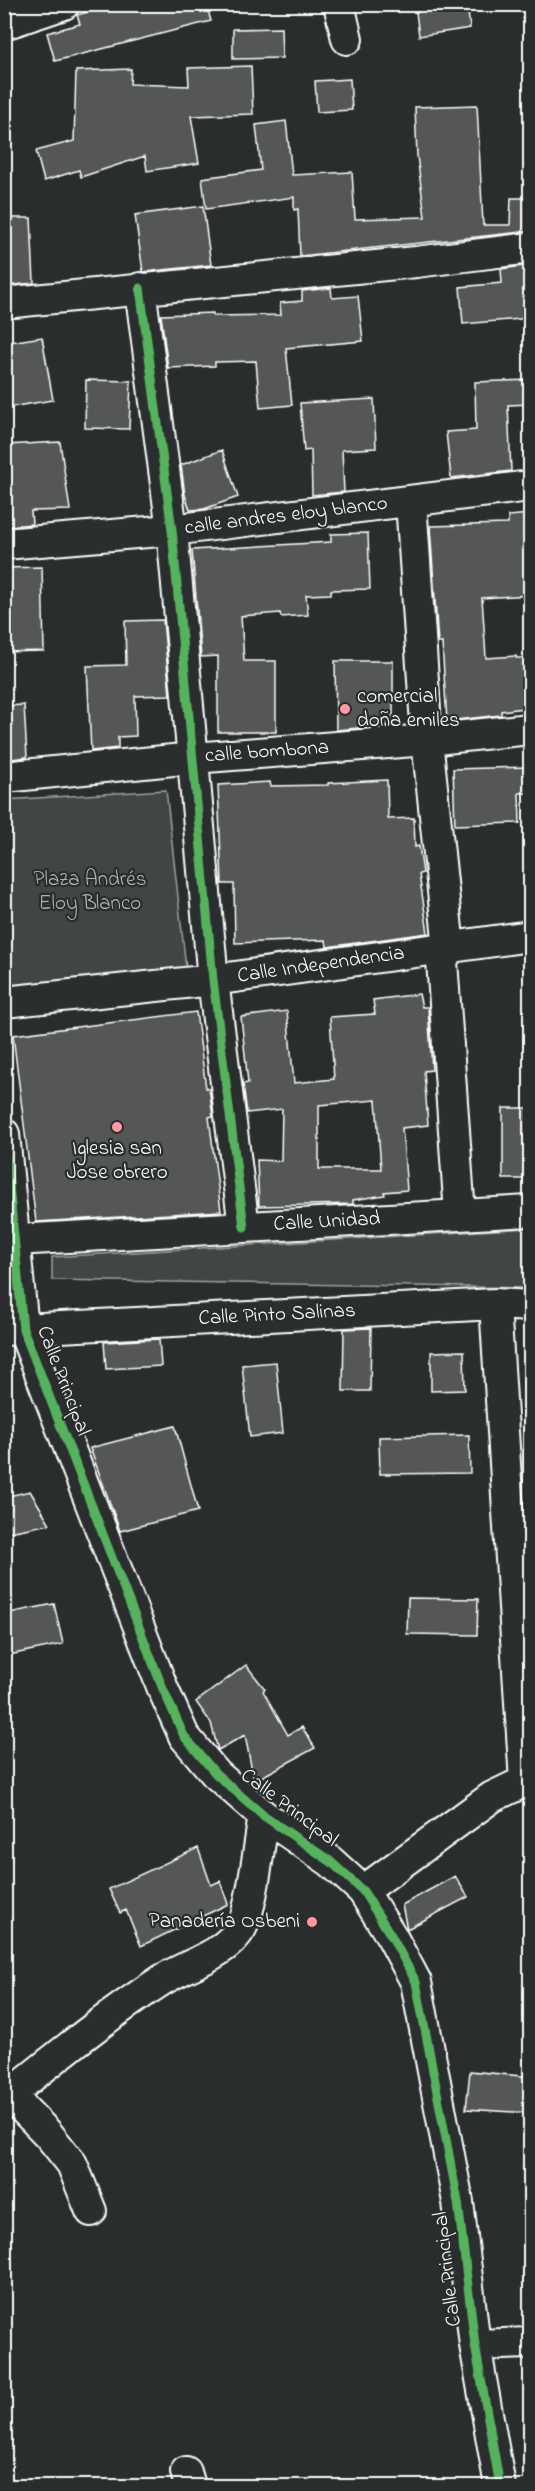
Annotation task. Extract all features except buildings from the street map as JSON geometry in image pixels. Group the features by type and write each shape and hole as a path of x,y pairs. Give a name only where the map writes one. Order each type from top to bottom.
{"street":[{"path":"4,24 64,4"},
{"path":"339,4 347,39"},
{"path":"4,303 416,262 531,248"},
{"path":"140,288 172,530 213,980 244,1227"},
{"name":"calle andres eloy blanco","path":"4,544 172,530 531,486"},
{"path":"411,501 427,740 449,948 442,961 460,1215"},
{"name":"calle bombona","path":"4,777 531,729"},
{"name":"Calle Independencia","path":"4,1002 213,980 531,936"},
{"name":"Calle Principal","path":"4,1134 15,1240 14,1329 184,1736 216,1774 264,1816 330,1861 363,1891 392,1937 416,1982 458,2202 475,2345 500,2487"},
{"name":"Calle Unidad","path":"15,1240 531,1211"},
{"path":"363,1891 492,1797 528,1781 495,1304"},
{"name":"Calle Pinto Salinas","path":"14,1329 495,1304 531,1306"},
{"path":"91,2211 72,2164 48,2134 7,2092 88,2031 164,1979 221,1949 231,1941 240,1930 248,1910 264,1816"},
{"path":"475,2345 531,2343"}],"green space":[{"name":"Plaza Andrés Eloy Blanco","path":"166,790 186,968 5,991 5,800"},
{"path":"530,1228 530,1288 52,1280 52,1257"}],"cycle path":[{"path":"140,288 172,530 213,980 244,1227"},
{"path":"4,1134 23,1329 163,1689 184,1736 216,1774 264,1816 330,1861 363,1891 392,1937 416,1982 458,2202 475,2345 500,2486"}],"place":[{"name":"comercial doña emiles","path":"345,709"},
{"name":"Iglesia san Jose obrero","path":"117,1127"},
{"name":"Panadería Osbeni","path":"312,1922"}]}
